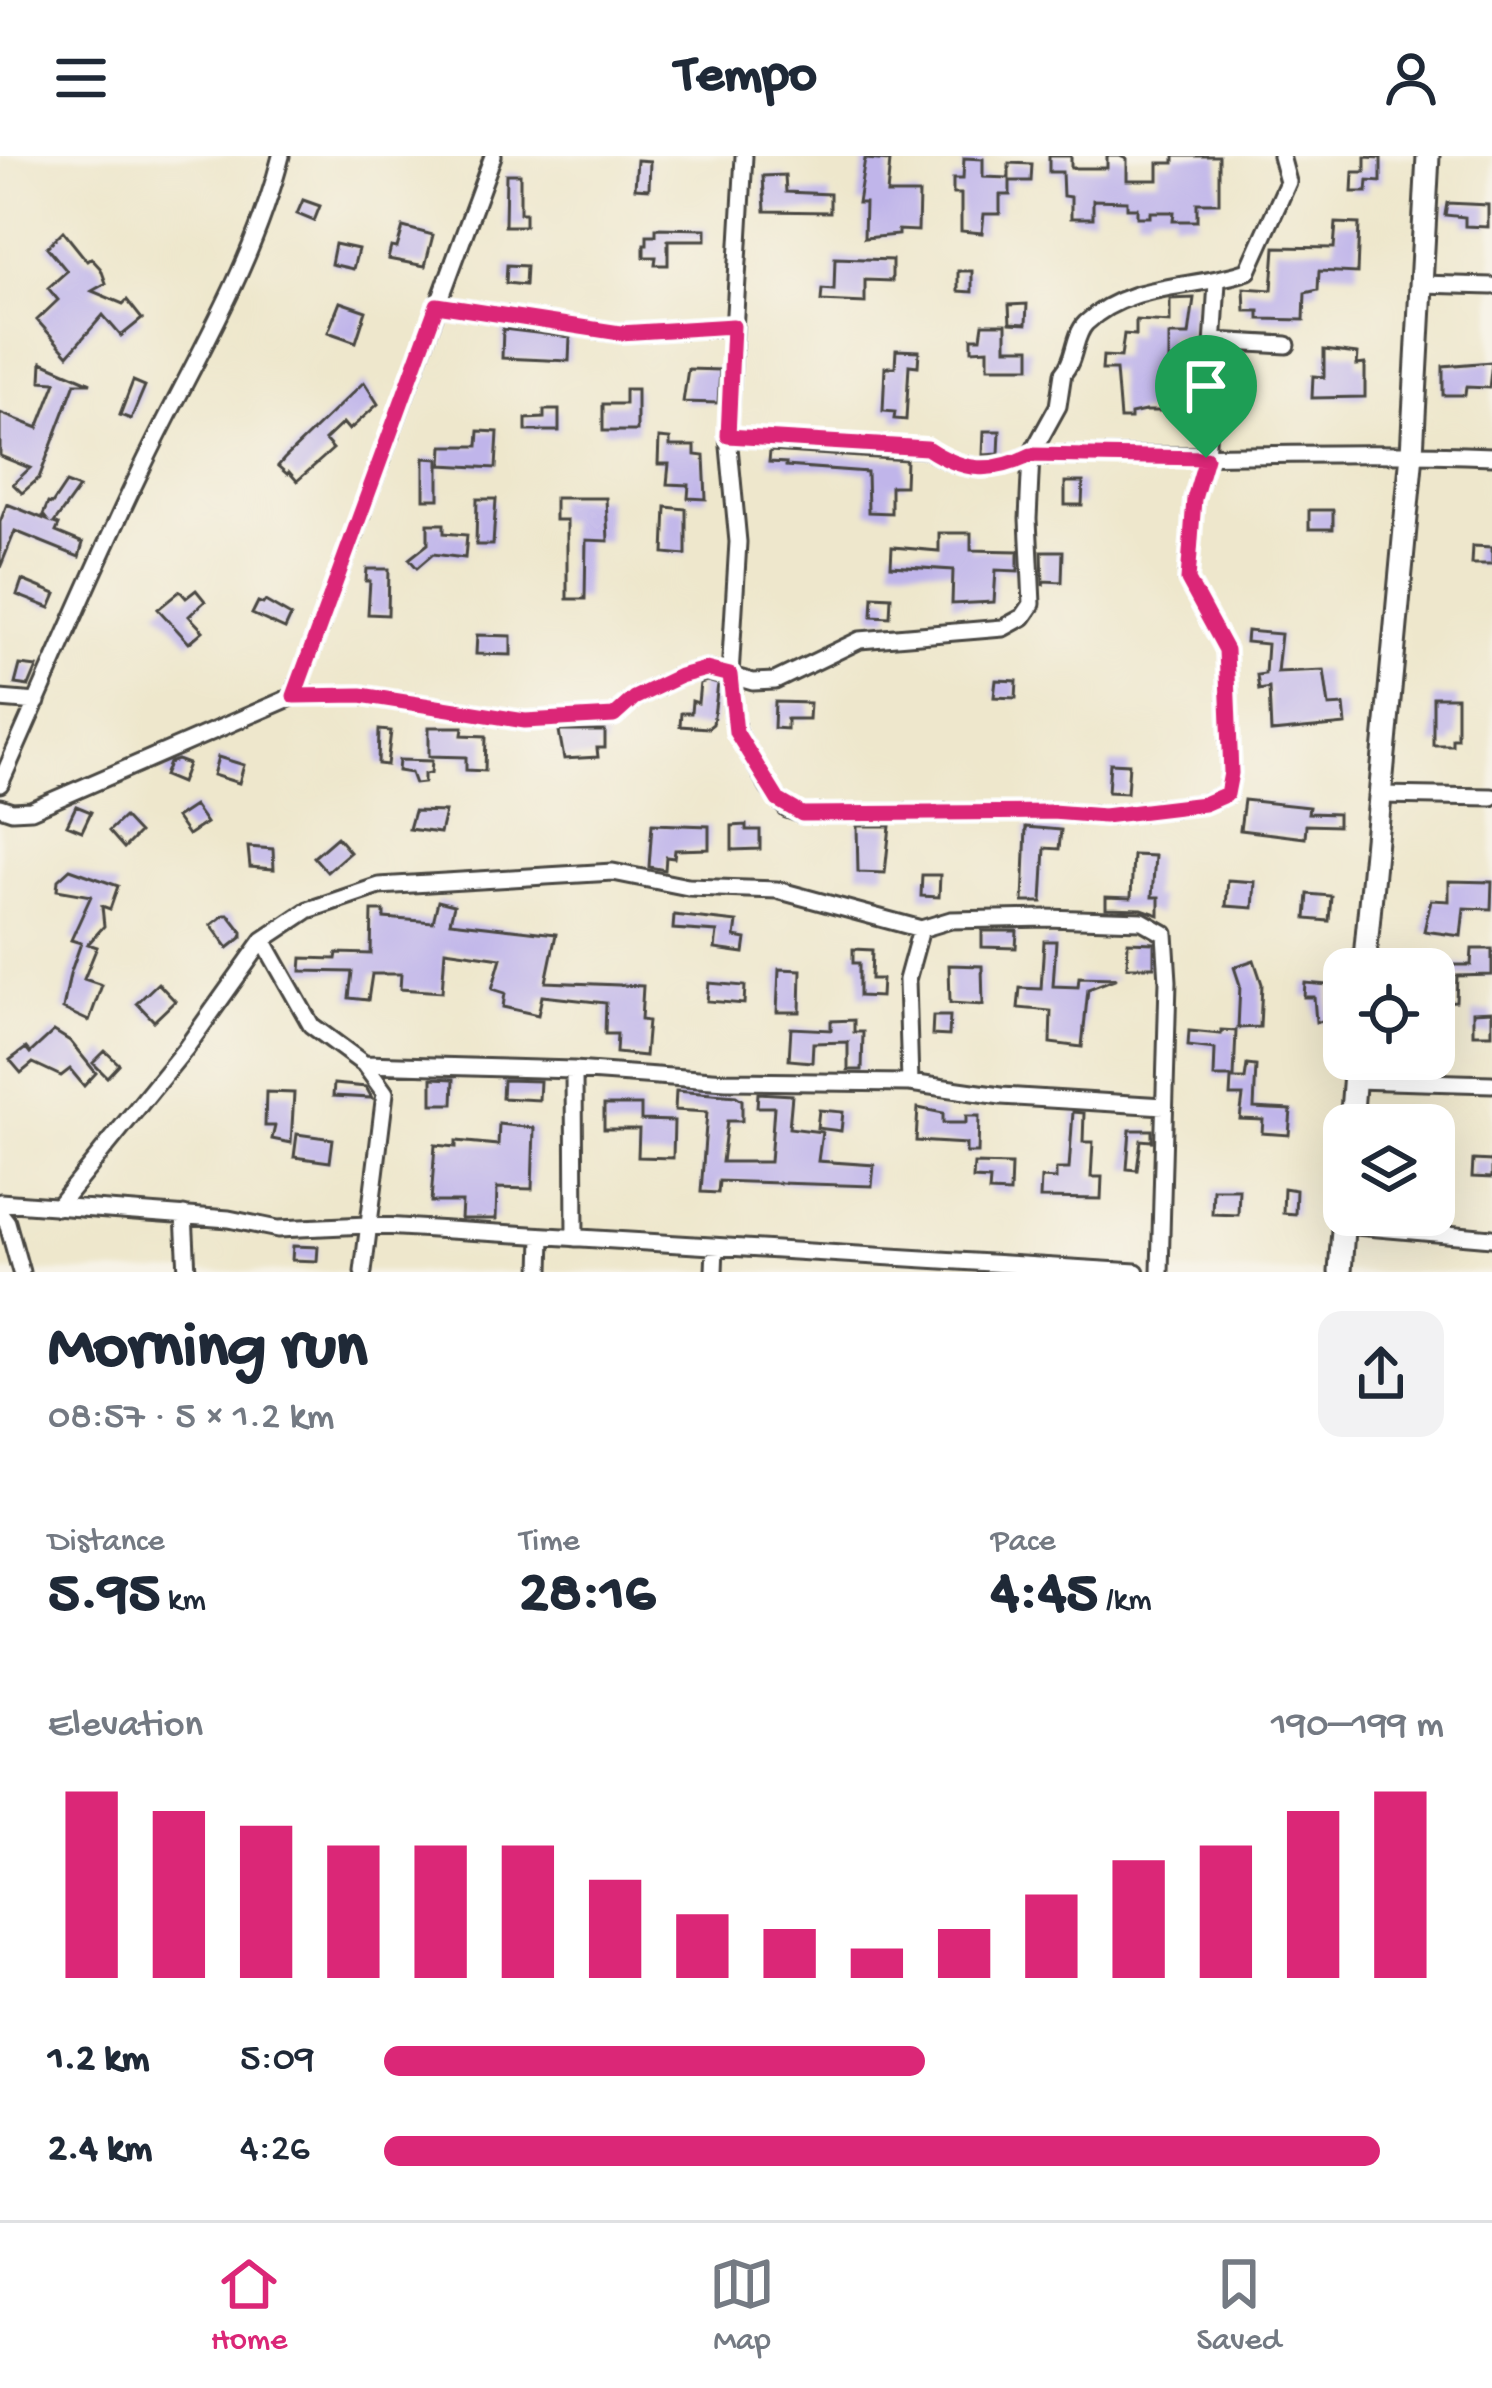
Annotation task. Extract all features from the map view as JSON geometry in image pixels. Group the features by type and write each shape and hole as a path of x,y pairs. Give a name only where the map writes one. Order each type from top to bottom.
{"street":[{"path":"0,784 139,472 228,303 270,199 281,156"},
{"path":"294,696 493,156"},
{"path":"745,156 728,436 738,542 730,675 736,732 778,800 802,814 1052,812 1104,816 1218,801 1227,794 1231,773 1226,650 1188,580 1194,499 1206,458 1217,282"},
{"path":"0,807 31,809 294,696 361,695 525,721 614,716 634,698 706,669 753,682 775,681 860,640 1003,628 1023,617 1032,604 1031,455 1058,406 1063,373 1069,368 1081,327 1113,301 1248,272 1288,182 1281,156"},
{"path":"1366,948 1412,453 1428,156"},
{"path":"1421,284 1492,286"},
{"path":"437,305 620,333 733,326"},
{"path":"1214,341 1287,344"},
{"path":"728,436 927,448 952,465 1005,467 1031,455 1492,456"},
{"path":"0,699 37,702"},
{"path":"1380,795 1492,797"},
{"path":"57,1207 185,1048 263,940 308,910 380,886 613,872 688,887 777,890 921,929 951,920 1046,918 1142,921 1165,934 1168,981 1160,1272"},
{"path":"910,1083 907,980 921,929"},
{"path":"263,940 311,1025 364,1064 385,1093 363,1272"},
{"path":"364,1064 574,1070 726,1081 910,1083 1001,1096 1164,1106"},
{"path":"574,1070 575,1238"},
{"path":"1453,1080 1492,1084"},
{"path":"0,1202 184,1215 278,1228 367,1225 1136,1272"},
{"path":"0,1213 21,1272"},
{"path":"184,1215 187,1272"},
{"path":"1455,1234 1492,1238"},
{"path":"541,1272 542,1236"},
{"path":"1340,1272 1343,1236"},
{"path":"714,1272 715,1247"}],"building":[{"path":"1049,156 1071,156 1071,168 1107,168 1107,156 1120,156 1127,159 1127,180 1158,180 1158,163 1174,163 1174,156 1219,156 1219,203 1197,203 1197,221 1173,221 1174,212 1137,217 1137,208 1127,208 1127,201 1093,200 1093,218 1071,218 1071,197 1063,196 1062,172 1049,172"},
{"path":"1365,157 1381,158 1381,182 1368,181 1367,192 1352,192 1353,172 1365,172"},
{"path":"964,158 983,159 983,177 1009,178 1009,163 1032,164 1031,181 1010,181 1010,195 1000,195 1000,214 984,214 982,233 961,231 961,194 953,194 953,179 963,179"},
{"path":"865,159 890,161 887,194 919,194 918,231 864,238 865,203 858,203"},
{"path":"637,160 650,161 649,189 635,188"},
{"path":"506,174 520,174 520,213 525,213 525,226 505,226"},
{"path":"785,175 786,192 830,194 830,212 765,211 763,176"},
{"path":"303,200 320,206 314,221 297,214"},
{"path":"1447,203 1488,205 1488,227 1465,226 1465,217 1445,215"},
{"path":"1336,223 1359,224 1357,273 1319,271 1318,290 1305,293 1304,320 1259,319 1259,311 1245,311 1244,288 1272,290 1275,247 1334,248"},
{"path":"403,227 433,235 425,266 388,259"},
{"path":"656,228 706,229 706,240 668,240 668,265 655,265 656,257 644,257 644,244 647,235 656,235"},
{"path":"63,231 87,261 91,258 101,269 106,283 92,291 123,304 127,300 142,319 121,336 103,315 68,355 37,320 58,300 48,288 67,271 47,247"},
{"path":"335,244 358,249 353,269 331,264"},
{"path":"835,258 892,260 892,281 865,280 865,303 821,301 822,289 834,290"},
{"path":"507,265 526,266 525,285 506,283"},
{"path":"958,271 972,271 972,292 958,291"},
{"path":"1194,298 1189,335 1169,335 1169,361 1183,361 1182,405 1177,405 1177,411 1145,411 1120,419 1116,370 1102,370 1103,356 1121,357 1124,334 1136,335 1136,320 1170,322 1170,299"},
{"path":"340,302 366,311 356,342 328,332"},
{"path":"1027,304 1026,324 1010,323 1009,305"},
{"path":"983,324 1006,324 1006,348 1030,348 1030,367 988,367 988,349 972,350 972,338 981,338"},
{"path":"503,329 570,337 569,361 502,358"},
{"path":"896,350 919,351 918,366 909,365 906,420 883,411 885,367 895,367"},
{"path":"1324,350 1358,354 1357,365 1365,364 1365,397 1312,398 1313,376 1324,377"},
{"path":"42,362 91,383 75,383 39,478 22,493 13,484 30,468 0,456 0,413 38,428 56,382 41,381"},
{"path":"1492,362 1489,388 1466,387 1465,395 1443,395 1443,366"},
{"path":"688,369 720,370 718,403 683,402"},
{"path":"1224,374 1238,375 1237,395 1223,394"},
{"path":"133,381 145,386 131,419 120,415"},
{"path":"364,382 378,404 349,430 343,423 325,440 333,449 297,481 278,466 284,459"},
{"path":"625,389 637,389 637,431 603,431 603,404 625,404"},
{"path":"544,410 559,410 559,431 526,431 526,419 544,418"},
{"path":"479,431 498,432 496,468 442,465 443,446 478,446"},
{"path":"984,431 1000,431 999,454 983,455"},
{"path":"659,438 670,439 670,446 695,446 695,455 704,456 706,499 688,498 689,485 667,484 669,464 658,464"},
{"path":"770,451 906,460 905,486 891,486 891,513 868,512 867,472 786,466 769,462"},
{"path":"424,458 439,459 439,499 424,499"},
{"path":"1065,482 1083,482 1082,505 1065,505"},
{"path":"66,483 79,488 54,523 59,525 56,532 83,543 79,557 15,531 0,568 0,522 7,504 47,520 43,515 48,503 52,504"},
{"path":"555,498 606,498 608,541 586,540 585,599 567,599 567,520 555,520"},
{"path":"477,499 496,499 493,545 476,545"},
{"path":"666,507 686,509 686,555 664,553"},
{"path":"1309,510 1333,510 1333,529 1309,529"},
{"path":"428,524 444,524 444,533 467,535 465,558 433,554 417,568 409,559 428,544"},
{"path":"939,533 971,533 971,550 1018,551 1018,571 996,570 994,602 952,604 953,570 891,566 892,547 939,551"},
{"path":"1473,546 1492,547 1492,564 1472,564"},
{"path":"1042,551 1063,551 1062,582 1044,581 1043,586"},
{"path":"367,569 389,569 388,615 368,614"},
{"path":"22,580 56,594 50,608 17,595"},
{"path":"196,590 205,601 189,616 203,631 189,643 158,609 180,591 186,598"},
{"path":"873,596 891,597 890,617 872,616"},
{"path":"265,601 291,616 285,629 252,614 258,602"},
{"path":"1247,631 1281,634 1277,672 1324,670 1329,706 1344,705 1346,725 1271,732 1269,688 1259,690 1257,675 1265,674 1267,644 1246,642"},
{"path":"477,635 511,636 511,655 476,654"},
{"path":"20,665 37,667 29,686 15,684"},
{"path":"996,680 1017,681 1016,698 994,697"},
{"path":"700,683 718,684 713,724 708,728 680,726 681,713 691,713 692,701 698,703"},
{"path":"1433,697 1457,697 1457,738 1452,738 1452,745 1433,745"},
{"path":"775,702 810,703 809,719 787,719 787,729 774,728"},
{"path":"429,727 463,727 462,735 486,736 485,771 466,770 466,757 429,756"},
{"path":"379,730 391,731 387,765 378,764"},
{"path":"559,731 605,731 605,748 597,748 598,757 564,759"},
{"path":"218,757 244,765 239,783 213,775"},
{"path":"399,760 432,761 431,773 424,774 424,783 415,784 411,773 398,771"},
{"path":"169,763 188,764 181,783 164,776"},
{"path":"1110,763 1129,764 1127,793 1108,792"},
{"path":"1244,800 1338,814 1338,826 1306,825 1305,838 1240,830"},
{"path":"76,806 91,812 82,831 67,825"},
{"path":"194,806 206,823 188,835 176,818"},
{"path":"414,811 445,812 440,833 409,829"},
{"path":"124,817 139,833 124,848 109,831"},
{"path":"652,824 709,826 709,849 675,850 674,858 666,857 665,870 649,867"},
{"path":"746,825 746,830 760,830 760,849 732,850 732,826"},
{"path":"857,826 890,826 885,873 858,872"},
{"path":"1026,827 1061,830 1059,849 1045,848 1042,902 1023,902"},
{"path":"337,837 350,852 327,872 314,857"},
{"path":"248,847 273,849 274,869 250,867"},
{"path":"1133,855 1155,856 1152,897 1159,897 1159,915 1142,909 1106,908 1106,897 1131,898"},
{"path":"70,869 118,886 110,909 102,906 104,926 88,944 97,947 84,979 102,985 89,1021 63,1009 81,943 71,940 91,896 57,890 58,880"},
{"path":"922,875 940,875 939,897 921,896"},
{"path":"1228,880 1255,882 1253,908 1226,906"},
{"path":"1449,881 1492,882 1491,909 1464,908 1461,936 1424,931 1431,900 1449,901"},
{"path":"1308,894 1331,896 1329,921 1306,919"},
{"path":"438,901 454,905 450,922 556,934 546,982 643,986 641,1020 648,1021 645,1056 616,1053 617,1034 605,1034 606,1003 542,996 538,1015 503,1007 505,993 492,989 501,958 445,950 442,992 400,989 401,974 372,974 368,1000 349,998 352,972 301,971 302,958 371,954 372,911 384,911 384,918 433,922"},
{"path":"224,915 242,932 228,948 211,925"},
{"path":"674,915 737,922 735,937 746,939 744,953 715,949 717,932 673,929"},
{"path":"982,931 1017,931 1016,948 982,947"},
{"path":"1044,941 1056,941 1053,986 1078,987 1079,977 1117,978 1088,989 1082,1047 1050,1043 1051,1011 1018,1008 1020,988 1041,989"},
{"path":"1128,942 1154,943 1154,967 1127,967"},
{"path":"853,949 872,950 871,979 882,979 881,997 859,996 859,963 853,963"},
{"path":"1472,949 1492,949 1492,975 1457,976 1455,1001 1455,965 1471,965"},
{"path":"1254,960 1262,984 1260,1027 1238,1028 1240,985 1234,967"},
{"path":"949,965 982,966 983,1005 950,1003"},
{"path":"779,969 801,970 800,1012 777,1012"},
{"path":"158,983 175,1001 154,1021 137,1003"},
{"path":"709,983 745,986 744,1004 707,1001"},
{"path":"1305,983 1323,984 1323,1021 1316,1022 1314,997 1304,997"},
{"path":"1492,1011 1492,1034 1473,1034 1473,1012"},
{"path":"933,1016 950,1016 949,1036 932,1035"},
{"path":"854,1020 854,1032 863,1032 862,1070 848,1070 848,1042 813,1043 812,1062 789,1060 791,1028 831,1030 831,1021"},
{"path":"1221,1030 1236,1031 1234,1077 1214,1077 1215,1049 1188,1046 1189,1031 1221,1034"},
{"path":"54,1031 70,1041 96,1073 84,1086 70,1069 61,1076 33,1063 21,1073 10,1060 26,1048 30,1053"},
{"path":"105,1051 119,1064 107,1077 93,1063"},
{"path":"1247,1065 1256,1066 1254,1108 1291,1110 1289,1135 1262,1133 1263,1120 1240,1119 1243,1096 1230,1096 1231,1079 1245,1079"},
{"path":"432,1078 454,1079 453,1104 432,1104"},
{"path":"503,1080 540,1081 539,1100 502,1098"},
{"path":"334,1084 366,1087 372,1098 333,1096"},
{"path":"676,1091 742,1100 742,1121 727,1121 722,1162 770,1162 774,1107 757,1107 758,1093 792,1095 789,1128 822,1132 818,1161 874,1165 872,1186 719,1181 718,1193 701,1192 707,1112 675,1110"},
{"path":"266,1092 294,1093 291,1143 272,1139 275,1126 265,1126"},
{"path":"604,1105 641,1105 641,1120 674,1121 673,1158 638,1157 639,1129 604,1129"},
{"path":"918,1108 943,1113 943,1123 966,1123 966,1116 979,1116 978,1153 966,1153 966,1144 916,1141"},
{"path":"819,1110 843,1112 841,1131 817,1128"},
{"path":"1073,1112 1084,1113 1083,1142 1093,1142 1091,1177 1102,1177 1101,1199 1040,1198 1041,1178 1056,1179 1056,1169 1069,1169"},
{"path":"499,1124 534,1128 532,1189 497,1188 496,1219 461,1219 462,1202 431,1202 435,1145 456,1147 456,1141 498,1145"},
{"path":"1130,1130 1152,1130 1152,1141 1141,1140 1137,1170 1127,1169"},
{"path":"297,1134 333,1139 330,1162 294,1157"},
{"path":"1473,1160 1492,1161 1492,1178 1472,1177"},
{"path":"974,1164 1011,1165 1010,1193 989,1192 990,1180 973,1179"},
{"path":"1284,1188 1296,1190 1295,1214 1283,1213"},
{"path":"1213,1189 1239,1189 1238,1215 1212,1214"},
{"path":"293,1246 318,1247 317,1261 292,1260"}],"route":[{"path":"437,305 620,333 733,326 728,436 927,448 952,465 1005,467 1031,455 1206,458 1194,499 1188,580 1226,650 1231,783 1218,801 1104,816 1052,812 802,814 778,800 736,732 730,675 706,669 634,698 614,716 525,721 361,695 294,696 437,305"}]}
